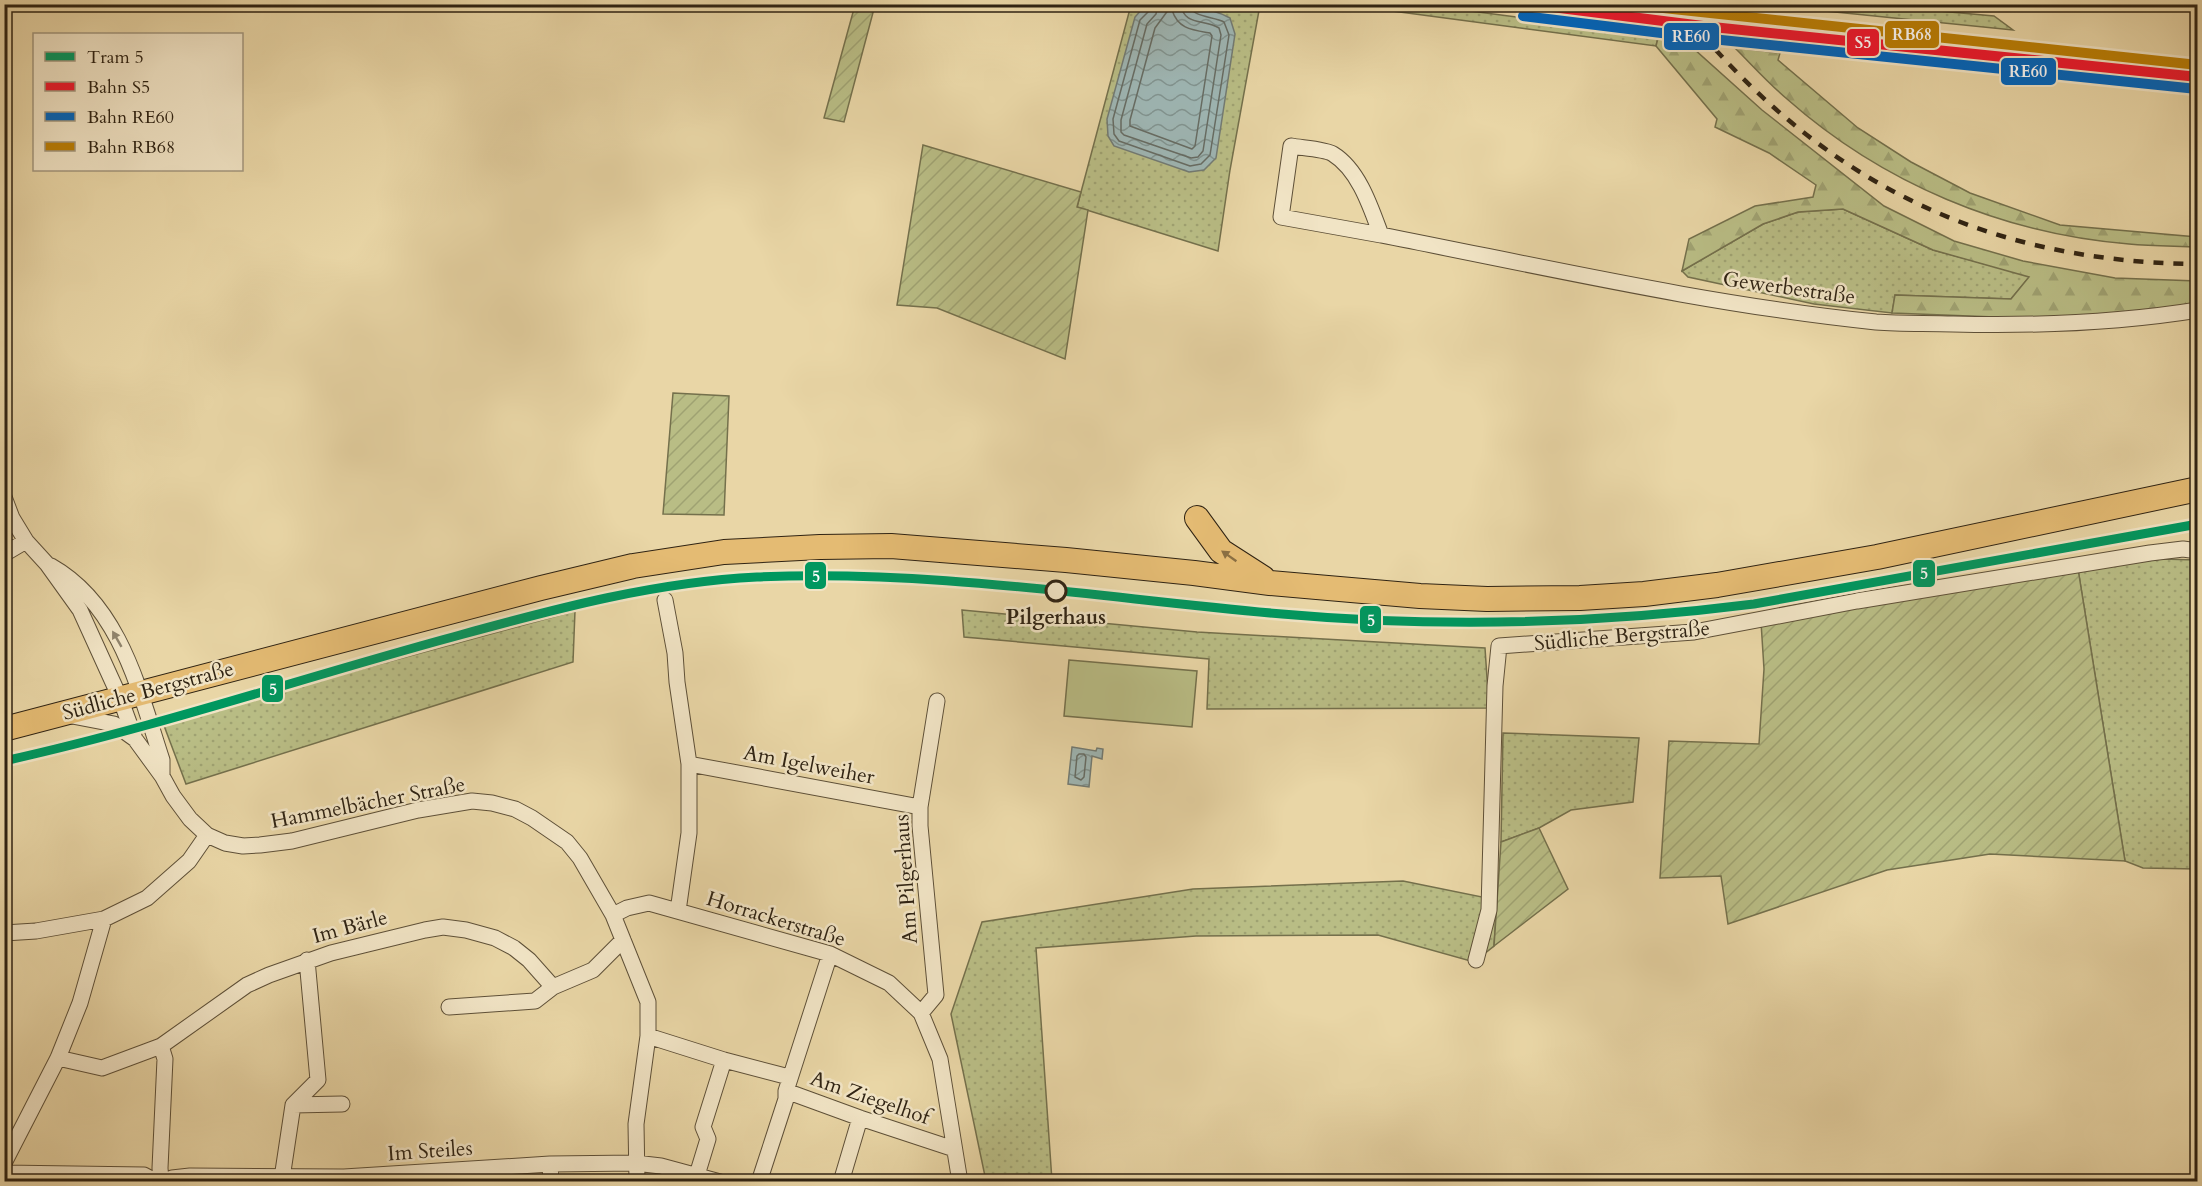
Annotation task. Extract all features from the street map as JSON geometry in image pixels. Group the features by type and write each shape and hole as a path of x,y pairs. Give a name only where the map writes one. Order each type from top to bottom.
{"main road":[{"name":"Südliche Bergstraße","path":"4,729 541,588 633,566 724,552 820,546 891,546 1066,560 1270,583 1420,596 1487,599 1580,598 1644,594 1718,585 1877,556 2198,489"},
{"path":"1197,518 1221,551 1270,583"}],"street":[{"name":"Gewerbestraße","path":"1381,235 1369,202 1356,176 1333,154 1292,146 1281,217 1678,293 1757,307 1878,322 2037,324 2127,320 2198,310"},
{"path":"4,497 12,518 26,541 47,564 80,610 131,695"},
{"path":"4,554 26,541"},
{"name":"Südliche Bergstraße","path":"1476,960 1488,910 1495,686 1499,646 1694,632 1857,601 2138,555 2183,549 2198,551"},
{"path":"47,564 69,576 90,596 130,662 131,695"},
{"path":"665,600 675,653 689,764 689,833 678,911"},
{"name":"Hammelbächer Straße","path":"131,695 135,739 190,819 207,835 225,843 243,846 292,841 450,803 472,801 515,809 567,842 580,858 613,915 648,1002 648,1036 636,1124 637,1182"},
{"name":"Hammelbächer Straße","path":"131,695 162,760 162,776"},
{"name":"Am Pilgerhaus","path":"921,1013 936,995 920,807 937,700"},
{"path":"61,714 114,724 135,739"},
{"name":"Am Igelweiher","path":"689,764 920,807"},
{"path":"4,933 36,931 104,919 147,898 189,861 207,835"},
{"name":"Horrackerstraße","path":"613,915 627,908 649,903 830,954 889,983 921,1013 940,1059 960,1182"},
{"path":"4,1163 58,1058 80,1003 104,919"},
{"name":"Im Bärle","path":"58,1058 102,1068 161,1046 247,985 307,960 443,927 466,930 495,938 514,948 529,960 553,987"},
{"path":"449,1007 536,1001 553,987 592,970 623,940"},
{"name":"Am Ziegelhof","path":"787,1084 830,954"},
{"path":"282,1178 293,1105 318,1080 307,960"},
{"name":"Am Ziegelhof","path":"648,1036 724,1060 787,1084 860,1118 954,1149"},
{"path":"4,1173 144,1175 159,1182 165,1059 161,1046"},
{"path":"697,1175 708,1139 703,1127 724,1060"},
{"path":"759,1182 786,1099 787,1084"},
{"path":"293,1105 342,1104"},
{"path":"841,1182 860,1118"},
{"name":"Im Steiles","path":"166,1182 172,1178 190,1176 344,1180 430,1177 550,1164 635,1163 661,1166 720,1182"},
{"path":"550,1164 551,1182"}],"green space":[{"path":"855,5 875,5 844,122 824,118"},
{"path":"1131,5 1260,5 1230,170 1218,251 1077,207"},
{"path":"1347,5 1424,5 1532,19 1624,25 1660,30 1656,46"},
{"path":"1766,5 1873,5 1994,16 2013,30"},
{"path":"1660,30 1690,36 1693,48 1762,110 1884,206 1954,241 2023,261 2115,278 2197,281 2197,306 2109,314 2021,318 1892,313 1895,295 2011,299 2029,277 1933,250 1843,209 1798,212 1763,224 1682,271 1689,239 1755,206 1813,197 1816,185 1769,153 1715,127 1717,119 1656,46"},
{"path":"1735,48 1780,53 1778,60 1858,128 1911,162 1970,193 2060,225 2197,237 2197,247 2138,245 2082,238 2036,229 1990,216 1946,199 1863,156 1824,129 1780,93"},
{"path":"923,145 1081,192 1077,207 1088,210 1065,359 937,308 897,305"},
{"path":"1843,209 1933,250 2030,276 2011,299 1895,295 1892,313 1814,304 1688,277 1682,271 1763,224 1798,212"},
{"path":"673,393 729,396 724,515 663,514"},
{"path":"2162,559 2197,560 2197,869 2143,868 2125,861 2078,569"},
{"path":"2078,569 2125,861 1990,854 1887,870 1728,924 1721,876 1660,878 1669,741 1759,744 1764,669 1761,622"},
{"path":"962,610 1197,632 1485,648 1489,708 1207,709 1209,659 964,637"},
{"path":"575,611 573,662 186,784 163,723"},
{"path":"1069,660 1197,671 1192,727 1064,716"},
{"path":"1503,733 1639,738 1633,802 1571,810 1539,828 1501,842"},
{"path":"1539,828 1568,889 1494,946 1501,842"},
{"path":"1403,881 1497,900 1494,946 1474,962 1378,935 1196,936 1036,948 1052,1181 986,1181 951,1014 982,922 1193,889"}],"water":[{"path":"1149,5 1191,6 1211,10 1230,18 1235,34 1216,158 1204,170 1189,172 1114,146 1108,136 1107,119 1135,17"},
{"path":"1072,747 1096,751 1097,748 1103,749 1102,759 1092,756 1089,787 1068,784"}],"railway":[{"path":"1677,4 1729,64 1785,117 1843,161 1906,198 1972,226 2042,247 2118,259 2198,264"}],"tram line":[{"name":"5","path":"4,761 119,733 534,615 644,590 719,580 757,577 889,577 955,581 1217,608 1341,618 1459,622 1577,620 1754,604 2198,524"}],"rail line":[{"name":"S5","path":"1528,4 1703,26 2198,77"},
{"name":"RB68","path":"1626,4 2198,65"},
{"name":"RE60","path":"1523,16 1702,38 2197,89"}],"place":[{"name":"Pilgerhaus","path":"1056,591"}]}
